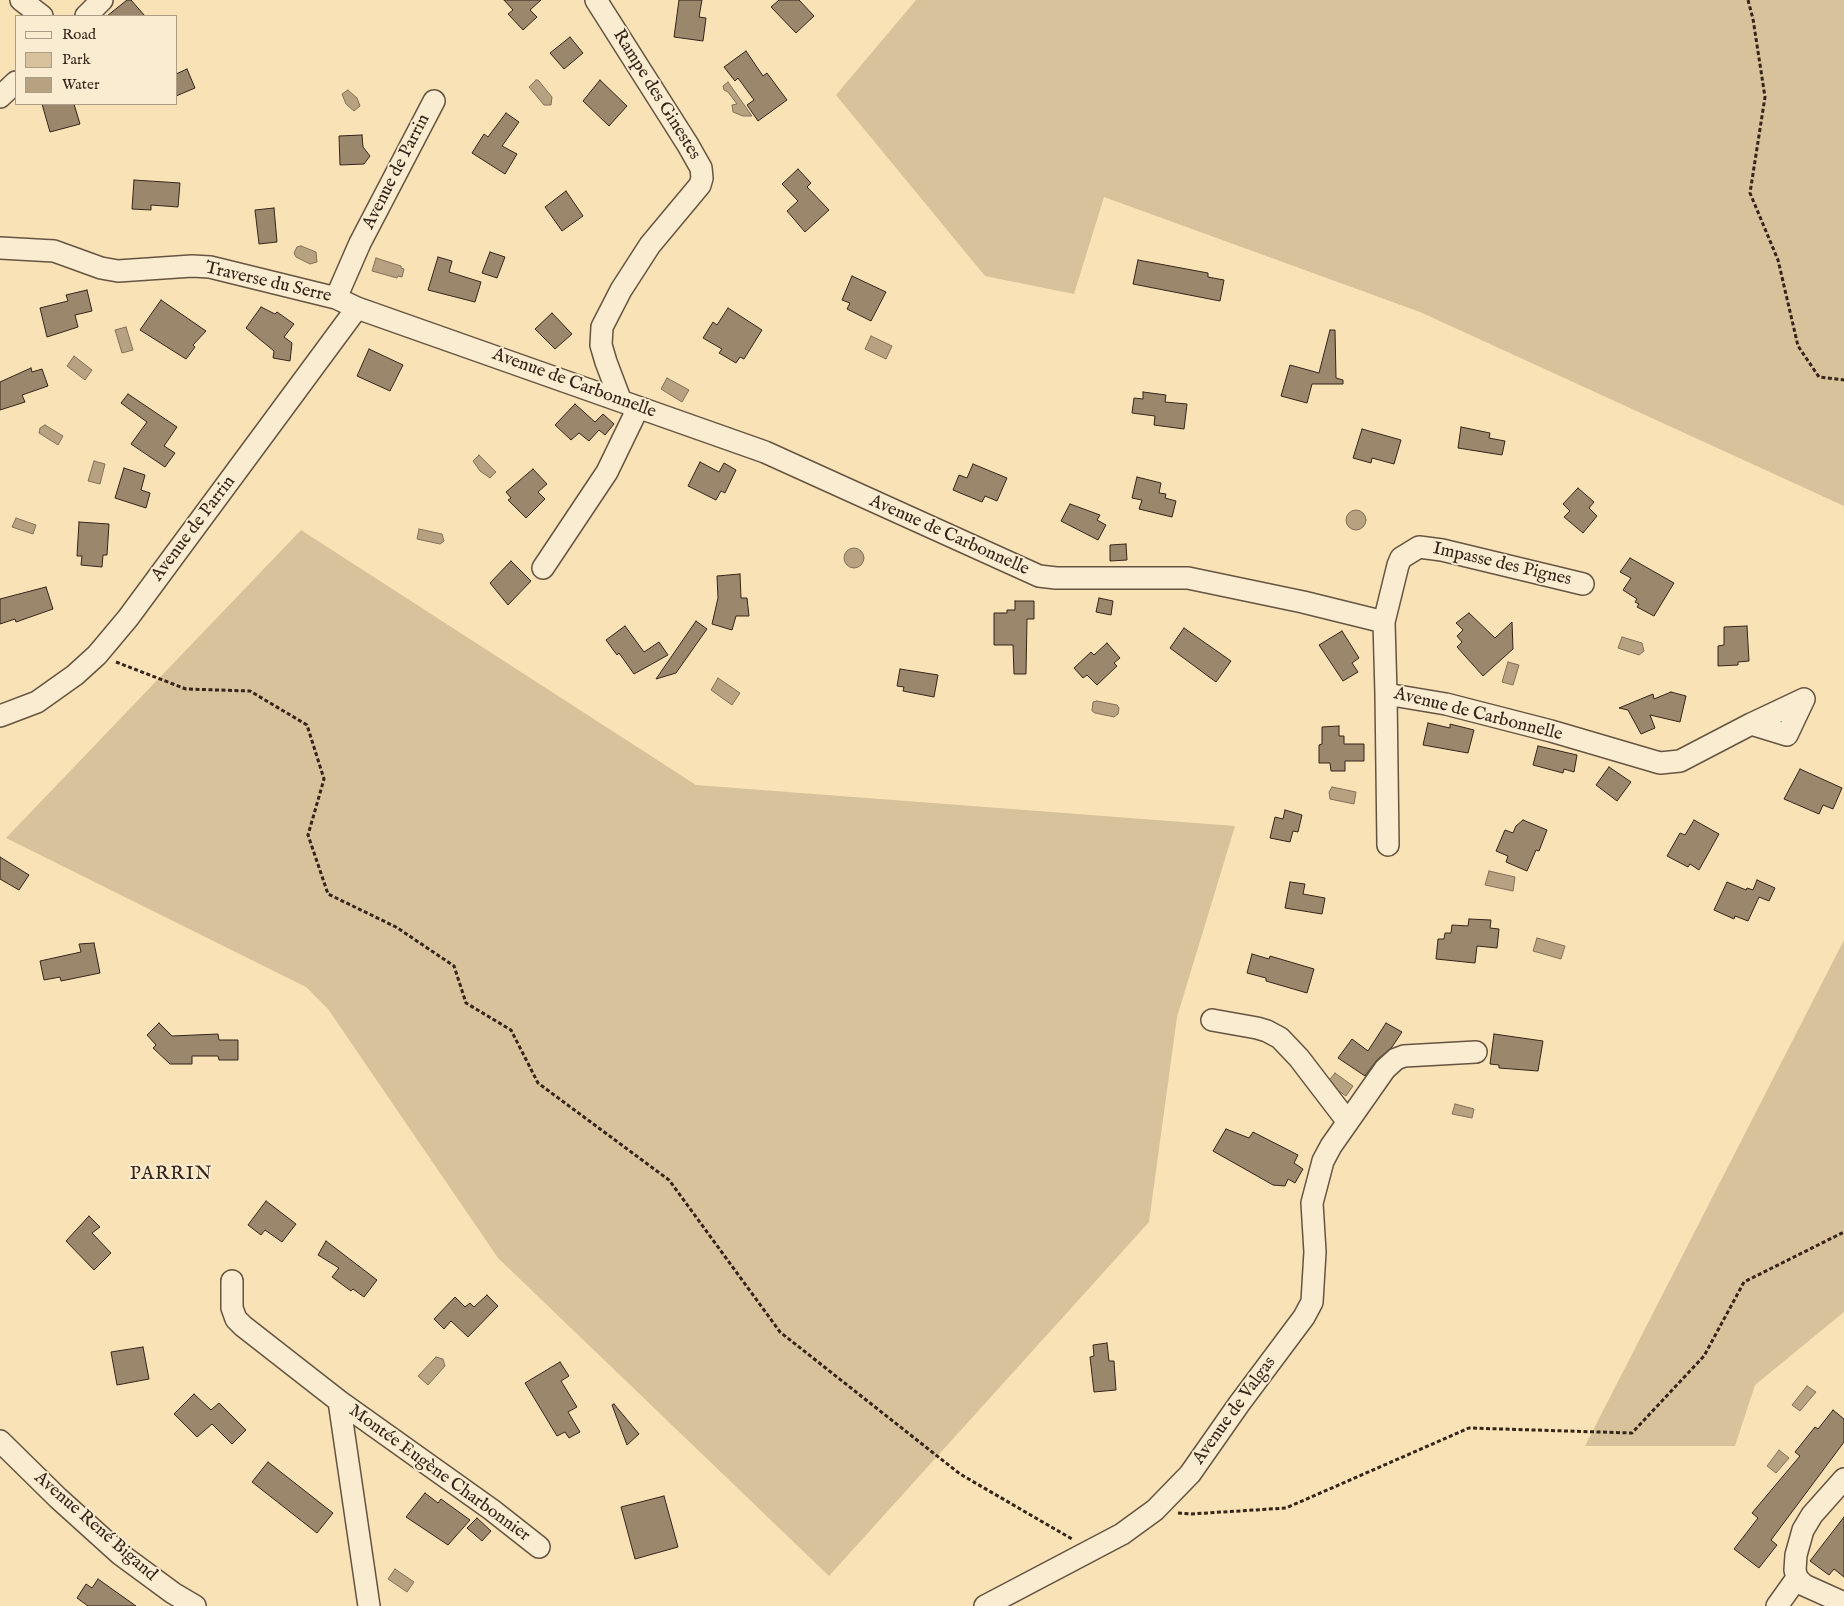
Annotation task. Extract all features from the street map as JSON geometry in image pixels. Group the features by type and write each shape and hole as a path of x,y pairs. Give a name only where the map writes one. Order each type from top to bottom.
{"street":[{"path":"21,0 41,15"},
{"path":"87,15 102,0"},
{"name":"Rampe des Ginestes","path":"596,0 688,145 701,168 702,178 700,185 650,245 621,290 602,327 601,345 606,362 629,404"},
{"path":"0,98 15,83"},
{"name":"Avenue de Parrin","path":"336,298 360,243 434,101"},
{"name":"Traverse du Serre","path":"0,248 54,252 101,268 118,271 192,266 210,267 336,298 357,308"},
{"name":"Avenue de Carbonnelle","path":"357,308 765,452 1039,576 1056,578 1188,578 1303,602 1384,622 1386,694 1456,706 1660,763 1680,761 1751,724"},
{"name":"Avenue de Parrin","path":"0,716 37,702 75,675 97,655 128,618 357,308"},
{"path":"543,568 607,472 629,404"},
{"name":"Impasse des Pignes","path":"1384,622 1401,558 1419,547 1442,550 1583,584"},
{"path":"1386,694 1388,845"},
{"path":"1212,1020 1257,1028 1268,1031 1280,1038 1299,1058 1348,1122"},
{"name":"Avenue de Valgas","path":"985,1606 1122,1534 1155,1510 1190,1474 1304,1317 1312,1302 1315,1252 1312,1203 1323,1161 1348,1122 1384,1069 1396,1059 1404,1056 1476,1052"},
{"name":"Montée Eugène Charbonnier","path":"232,1282 232,1308 236,1319 339,1401 484,1504 539,1547"},
{"name":"Montée Eugène Charbonnier","path":"339,1401 369,1606"},
{"name":"Avenue René Bigand","path":"0,1441 58,1498 120,1554 173,1593 195,1606"},
{"path":"1777,1606 1797,1578 1796,1555 1803,1530 1812,1515 1844,1479"},
{"path":"1797,1578 1812,1589 1844,1603"}],"path":[{"path":"1748,0 1753,19 1765,97 1750,193 1778,260 1798,346 1819,377 1844,380"},
{"path":"97,655 186,689 250,691 307,725 324,779 308,835 328,894 396,927 454,966 466,1002 511,1030 538,1083 669,1180 780,1332 960,1474 1092,1550"},
{"path":"1155,1510 1192,1514 1286,1508 1469,1428 1632,1433 1704,1356 1744,1282 1844,1232"}],"green space":[{"path":"916,0 1844,0 1844,506 1420,312 1104,197 1074,294 985,276 836,95"},
{"path":"301,530 696,785 1235,826 1177,1017 1149,1222 829,1576 498,1258 328,1009 306,987 6,838"},
{"path":"1844,940 1844,1312 1755,1385 1735,1446 1585,1446"}],"water":[{"path":"536,80 552,97 551,105 544,105 529,87"},
{"path":"728,82 752,116 743,116 733,112 732,105 737,104 728,92 724,90 723,86"},
{"path":"348,90 357,98 360,106 354,111 346,104 342,94"},
{"path":"301,246 316,252 317,262 310,264 296,257 294,253 297,247"},
{"path":"376,258 401,266 404,269 402,277 398,276 397,278 372,271"},
{"path":"126,327 133,350 122,353 115,330"},
{"path":"871,336 892,346 886,359 865,349"},
{"path":"74,356 92,370 85,380 67,366"},
{"path":"667,378 689,390 682,402 661,389"},
{"path":"45,425 63,436 58,445 39,433 40,428"},
{"path":"479,455 496,472 490,478 480,471 473,461"},
{"path":"94,461 105,464 100,484 88,481"},
{"path":"1352,510 1360,510 1366,516 1366,524 1360,530 1352,530 1346,524 1346,516"},
{"path":"16,518 36,525 33,534 12,527"},
{"path":"419,529 442,534 444,541 440,544 417,539"},
{"path":"854,548 861,551 864,558 861,565 854,568 847,565 844,558 847,551"},
{"path":"1622,637 1642,643 1644,651 1639,655 1618,648"},
{"path":"1508,662 1519,665 1513,685 1502,682"},
{"path":"718,678 740,693 732,705 711,690"},
{"path":"1093,702 1117,705 1119,708 1118,714 1114,717 1095,713 1092,711"},
{"path":"1332,787 1356,792 1354,804 1330,799 1329,792"},
{"path":"1489,871 1515,877 1513,891 1485,885"},
{"path":"1537,938 1565,946 1561,959 1533,951"},
{"path":"1335,1073 1353,1086 1346,1096 1327,1083"},
{"path":"1455,1104 1474,1109 1472,1118 1452,1114"},
{"path":"436,1357 443,1359 445,1366 428,1385 418,1376"},
{"path":"1807,1386 1816,1392 1800,1411 1792,1405"},
{"path":"1779,1450 1789,1458 1776,1473 1767,1466"},
{"path":"395,1569 414,1582 407,1592 388,1579"}],"building":[{"path":"127,0 131,0 144,15 108,15"},
{"path":"504,0 541,0 530,10 537,17 523,30 508,14 513,10"},
{"path":"679,0 702,0 699,17 706,18 703,41 674,37"},
{"path":"779,0 799,0 814,16 796,33 771,7"},
{"path":"570,37 583,53 564,69 550,53"},
{"path":"746,51 763,76 767,73 787,100 758,121 747,105 754,100 738,78 735,81 724,67"},
{"path":"187,69 195,88 178,95 178,73"},
{"path":"600,80 627,106 609,126 583,101"},
{"path":"42,105 74,105 80,124 50,132"},
{"path":"506,113 519,122 502,146 517,154 505,174 472,153 484,134 488,137"},
{"path":"362,135 363,147 370,156 364,164 340,165 339,136"},
{"path":"798,169 811,183 807,187 829,210 805,232 787,211 798,201 782,184"},
{"path":"134,180 180,183 178,207 151,205 151,210 132,209"},
{"path":"566,191 583,216 562,231 545,207"},
{"path":"274,208 277,242 259,244 255,210"},
{"path":"490,252 505,257 497,278 482,273"},
{"path":"438,257 452,261 449,272 481,282 475,302 428,290"},
{"path":"1138,260 1208,273 1208,277 1224,280 1220,301 1133,284"},
{"path":"852,276 886,292 871,321 847,309 850,303 842,300"},
{"path":"87,290 92,311 75,315 78,327 47,337 40,308 68,301 66,295"},
{"path":"161,300 206,331 193,345 195,347 186,359 140,330"},
{"path":"261,307 275,314 277,312 294,324 284,337 292,343 290,361 273,358 274,351 246,328"},
{"path":"728,308 762,330 744,359 740,357 736,363 719,353 722,349 703,338 713,322 717,325"},
{"path":"552,313 572,334 555,349 535,329"},
{"path":"1330,330 1335,330 1336,378 1343,380 1343,384 1312,384 1307,403 1281,396 1290,365 1319,373"},
{"path":"369,349 403,365 390,391 357,376"},
{"path":"31,368 32,372 42,369 48,386 22,395 25,402 0,410 0,382"},
{"path":"1143,392 1166,395 1165,402 1187,404 1184,429 1154,425 1155,416 1132,413 1134,398 1143,399"},
{"path":"128,394 177,427 164,446 175,453 165,467 131,444 147,422 121,403"},
{"path":"575,404 595,422 603,414 614,424 605,435 599,430 589,441 579,433 571,440 555,425"},
{"path":"1461,427 1490,433 1489,438 1505,441 1502,455 1458,448"},
{"path":"1362,429 1401,440 1394,464 1372,458 1371,463 1353,458"},
{"path":"700,462 719,472 724,463 736,470 725,493 721,491 716,500 688,486"},
{"path":"973,464 1007,478 997,501 985,496 982,502 953,490 959,475 967,478"},
{"path":"124,468 145,475 141,490 150,493 146,508 115,498"},
{"path":"533,469 547,484 538,492 545,499 526,518 508,500 511,498 506,492"},
{"path":"1137,477 1161,483 1159,493 1166,494 1165,498 1176,501 1172,517 1139,509 1142,500 1132,498"},
{"path":"1578,488 1594,502 1589,508 1597,516 1583,533 1564,517 1570,511 1563,504"},
{"path":"1070,504 1100,515 1097,520 1106,525 1098,540 1061,521"},
{"path":"79,522 109,524 107,555 103,555 102,567 81,565 82,556 77,556"},
{"path":"1126,544 1127,560 1110,561 1110,545"},
{"path":"1630,558 1674,583 1654,616 1637,607 1639,604 1635,602 1637,599 1623,590 1631,578 1620,572"},
{"path":"511,561 531,581 508,605 490,583"},
{"path":"740,574 741,598 747,598 749,616 736,616 732,630 712,624 718,598 717,576"},
{"path":"46,587 53,609 16,622 15,619 0,624 0,599"},
{"path":"1099,598 1113,601 1111,615 1096,612"},
{"path":"1015,601 1034,601 1034,619 1027,619 1026,674 1014,674 1013,645 994,645 994,613 1007,613 1007,610 1015,610"},
{"path":"1469,613 1495,638 1512,622 1513,649 1483,676 1457,647 1462,642 1457,636 1463,630 1456,623"},
{"path":"696,621 707,629 676,673 656,679"},
{"path":"625,626 644,652 659,642 668,655 634,674 619,653 617,655 606,640"},
{"path":"1747,626 1749,661 1738,662 1738,665 1718,666 1718,646 1724,645 1724,627"},
{"path":"1184,628 1231,661 1216,682 1170,648"},
{"path":"1342,631 1359,658 1352,663 1358,672 1343,681 1319,645"},
{"path":"1107,643 1120,658 1114,663 1117,666 1097,685 1087,675 1083,678 1074,668 1091,652 1094,655"},
{"path":"900,669 938,675 934,697 903,691 904,687 897,686"},
{"path":"1671,692 1686,696 1680,722 1650,715 1655,728 1641,734 1628,710 1619,708 1653,694 1654,699"},
{"path":"1428,723 1450,728 1450,724 1474,730 1468,753 1423,745"},
{"path":"1339,726 1339,736 1344,736 1344,744 1364,744 1364,761 1345,761 1345,771 1331,771 1330,763 1319,763 1322,727"},
{"path":"1538,746 1577,755 1574,772 1564,769 1563,773 1533,765"},
{"path":"1609,767 1631,782 1617,801 1596,785"},
{"path":"1800,769 1842,788 1833,809 1823,805 1819,814 1784,799"},
{"path":"1285,810 1302,815 1298,832 1293,831 1290,842 1270,838 1275,817 1283,819"},
{"path":"1523,820 1547,830 1539,851 1536,850 1527,871 1506,862 1508,856 1496,851 1505,830 1513,833 1516,826"},
{"path":"1694,820 1719,834 1699,870 1690,864 1688,867 1667,856 1680,833 1685,835"},
{"path":"0,857 29,875 19,890 0,879"},
{"path":"1757,880 1775,888 1769,901 1759,897 1748,921 1735,916 1734,919 1714,910 1727,882 1746,890 1747,888 1753,890"},
{"path":"1290,882 1305,884 1303,894 1325,898 1322,914 1285,908"},
{"path":"1469,919 1491,920 1490,928 1499,929 1497,948 1477,946 1475,963 1436,959 1438,939 1444,939 1445,933 1451,933 1452,925 1468,926"},
{"path":"94,943 100,973 61,981 60,977 44,980 40,961 81,952 79,944"},
{"path":"1252,954 1269,959 1270,956 1314,969 1307,993 1266,981 1266,978 1247,973"},
{"path":"159,1023 172,1036 218,1034 219,1040 238,1040 238,1060 219,1060 218,1056 192,1056 192,1064 170,1064 153,1048 156,1045 147,1035"},
{"path":"1386,1023 1402,1032 1392,1047 1377,1060 1365,1076 1338,1058 1352,1039 1368,1051"},
{"path":"1494,1034 1543,1041 1538,1071 1499,1068 1499,1065 1490,1064"},
{"path":"1226,1129 1249,1138 1253,1132 1298,1155 1294,1163 1303,1169 1295,1183 1288,1179 1285,1186 1273,1185 1213,1151"},
{"path":"266,1201 296,1224 282,1242 265,1230 261,1235 248,1225"},
{"path":"89,1216 100,1227 92,1233 111,1253 94,1270 66,1241"},
{"path":"326,1241 377,1280 364,1297 353,1289 351,1291 332,1277 339,1268 318,1255"},
{"path":"487,1295 498,1306 468,1337 451,1321 444,1329 434,1319 455,1297 465,1307 470,1303 474,1307"},
{"path":"1107,1343 1109,1361 1114,1361 1116,1390 1094,1392 1090,1357 1094,1356 1093,1345"},
{"path":"143,1347 149,1379 117,1385 111,1352"},
{"path":"560,1362 569,1376 561,1381 577,1407 568,1412 580,1432 569,1438 565,1432 557,1436 525,1383"},
{"path":"194,1394 211,1410 219,1403 246,1430 232,1444 212,1424 197,1437 174,1414"},
{"path":"614,1404 639,1434 627,1445 612,1405"},
{"path":"1833,1410 1844,1419 1844,1442 1771,1540 1777,1545 1759,1568 1734,1549 1758,1518 1752,1513 1800,1456 1795,1452 1815,1427 1818,1429"},
{"path":"268,1462 333,1513 317,1533 252,1482"},
{"path":"425,1493 438,1503 441,1499 470,1520 448,1545 406,1517"},
{"path":"664,1496 678,1547 635,1559 621,1507"},
{"path":"1844,1517 1844,1577 1834,1569 1829,1575 1810,1561"},
{"path":"477,1518 491,1531 482,1541 467,1528"},
{"path":"98,1579 136,1606 88,1606 77,1598 86,1584 92,1588"}],"district":[{"name":"PARRIN","path":"171,1175"}]}
